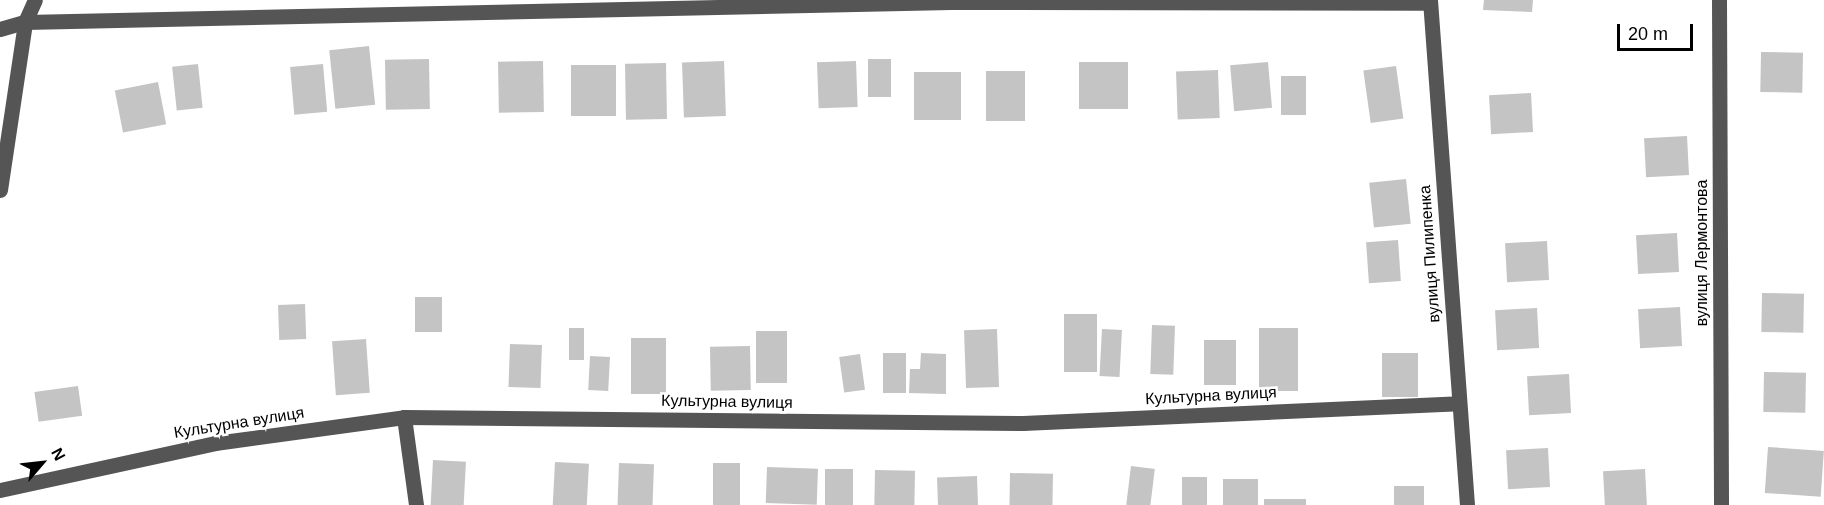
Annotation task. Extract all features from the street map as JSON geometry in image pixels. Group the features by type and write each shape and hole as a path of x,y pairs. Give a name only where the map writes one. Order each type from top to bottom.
{"street":[{"path":"0,190 25,22 35,0"},
{"name":"вулиця Лермонтова","path":"1719,0 1721,505"},
{"path":"0,29 25,22 939,2 1430,2"},
{"name":"вулиця Пилипенка","path":"1430,2 1467,505"},
{"name":"Культурна вулиця","path":"0,490 215,443 404,417 1023,423 1460,403"},
{"path":"404,417 416,505"}],"building":[{"path":"1484,0 1533,0 1532,12 1483,10"},
{"path":"369,46 375,105 335,109 329,50"},
{"path":"1761,52 1803,53 1802,93 1760,92"},
{"path":"429,59 430,109 386,110 385,60"},
{"path":"868,59 891,59 891,97 868,97"},
{"path":"543,61 544,112 499,113 498,62"},
{"path":"724,61 726,116 684,117 682,62"},
{"path":"856,61 858,107 819,108 817,62"},
{"path":"1079,62 1128,62 1128,109 1079,109"},
{"path":"1268,62 1272,108 1234,111 1230,65"},
{"path":"666,63 667,119 626,120 625,64"},
{"path":"198,64 203,108 177,110 172,67"},
{"path":"323,64 327,112 294,115 290,67"},
{"path":"571,65 616,65 616,116 571,116"},
{"path":"1396,66 1403,118 1371,123 1363,71"},
{"path":"1218,70 1220,118 1178,119 1176,71"},
{"path":"986,71 1025,71 1025,121 986,121"},
{"path":"914,72 961,72 961,120 914,120"},
{"path":"1281,76 1306,76 1306,115 1281,115"},
{"path":"158,82 166,124 123,133 115,90"},
{"path":"1531,93 1533,132 1491,134 1489,95"},
{"path":"1687,136 1689,175 1646,177 1644,138"},
{"path":"1406,179 1411,224 1374,228 1369,183"},
{"path":"1677,233 1679,272 1638,274 1636,235"},
{"path":"1398,240 1401,281 1369,283 1366,242"},
{"path":"1547,241 1549,280 1507,282 1505,243"},
{"path":"1762,293 1804,294 1803,333 1761,332"},
{"path":"415,297 442,297 442,332 415,332"},
{"path":"305,304 306,339 279,340 278,305"},
{"path":"1680,307 1682,346 1640,348 1638,309"},
{"path":"1537,308 1539,348 1497,350 1495,310"},
{"path":"1064,314 1097,314 1097,372 1064,372"},
{"path":"1152,325 1175,326 1173,375 1150,374"},
{"path":"569,328 584,328 584,360 569,360"},
{"path":"1259,328 1298,328 1298,391 1259,391"},
{"path":"997,329 999,387 966,388 964,330"},
{"path":"1102,329 1122,330 1120,377 1100,376"},
{"path":"756,331 787,331 787,383 756,383"},
{"path":"631,338 666,338 666,394 631,394"},
{"path":"366,339 370,393 336,395 332,341"},
{"path":"1204,340 1236,340 1236,385 1204,385"},
{"path":"510,344 542,345 540,388 508,387"},
{"path":"750,346 751,390 711,391 710,347"},
{"path":"883,353 906,353 906,393 883,393"},
{"path":"921,353 946,354 946,394 909,393 910,369 920,369"},
{"path":"1382,353 1418,353 1418,397 1382,397"},
{"path":"860,354 865,390 844,393 839,357"},
{"path":"590,356 610,357 608,391 588,390"},
{"path":"1764,372 1806,373 1805,413 1763,412"},
{"path":"1569,374 1571,413 1529,415 1527,376"},
{"path":"78,386 82,416 39,422 34,392"},
{"path":"1768,447 1824,451 1821,497 1765,493"},
{"path":"1548,448 1550,487 1508,489 1506,450"},
{"path":"433,460 466,462 464,505 431,505"},
{"path":"555,462 589,464 587,505 553,505"},
{"path":"619,463 654,464 653,505 618,505"},
{"path":"713,463 740,463 740,505 713,505"},
{"path":"1131,466 1155,469 1150,505 1126,505"},
{"path":"767,467 818,469 817,505 766,503"},
{"path":"825,469 853,469 853,505 825,505"},
{"path":"1645,469 1647,505 1605,505 1603,471"},
{"path":"875,470 915,471 914,505 874,505"},
{"path":"1010,473 1053,474 1052,505 1009,505"},
{"path":"977,476 978,505 938,505 937,477"},
{"path":"1182,477 1207,477 1207,505 1182,505"},
{"path":"1223,479 1258,479 1258,505 1223,505"},
{"path":"1394,486 1424,486 1424,505 1394,505"},
{"path":"1264,499 1306,499 1306,505 1264,505"}]}
